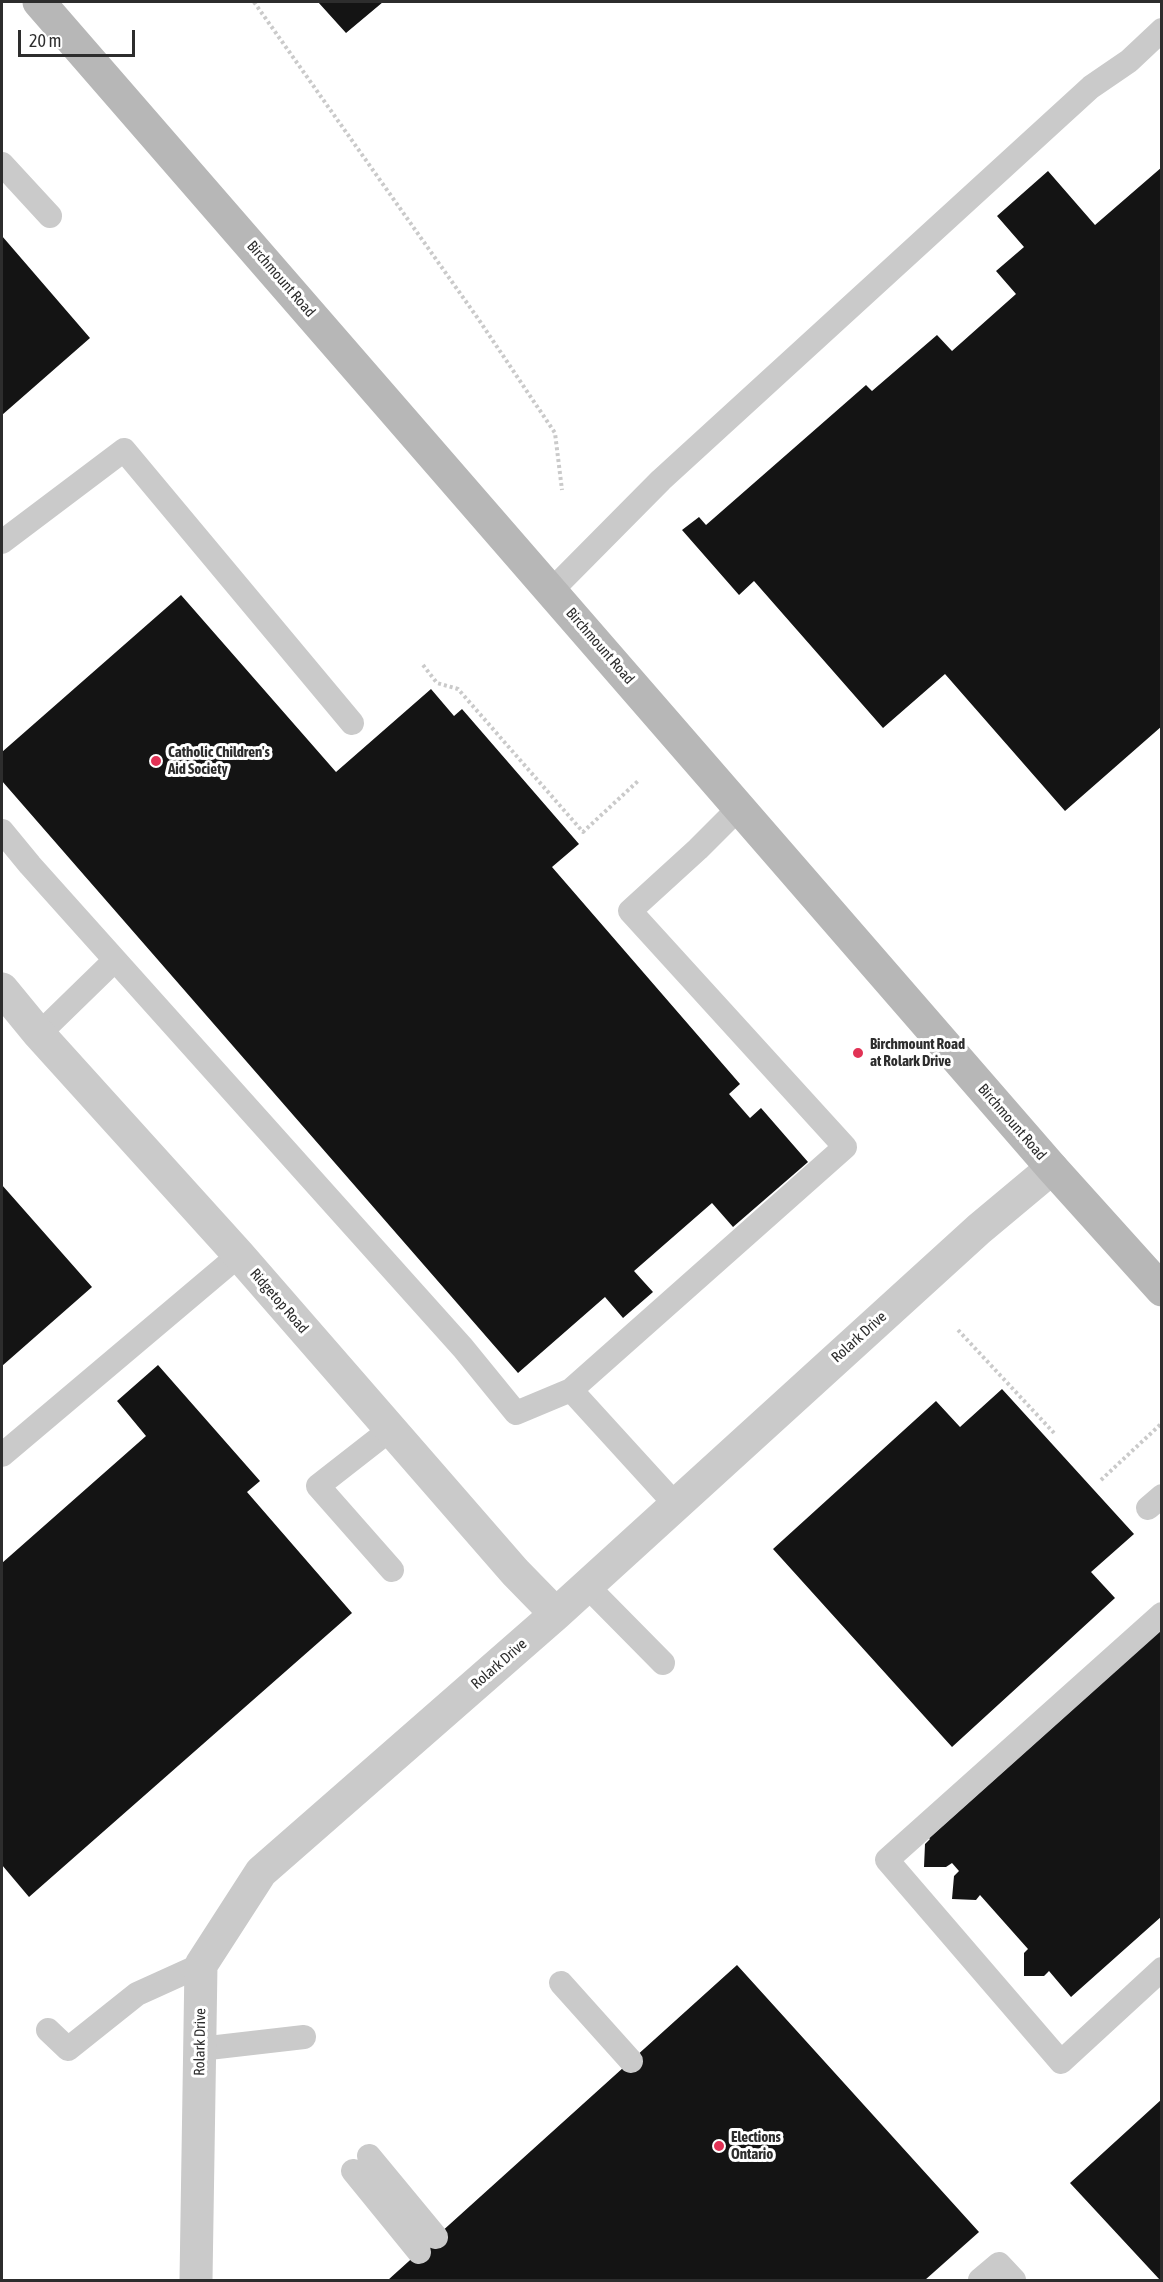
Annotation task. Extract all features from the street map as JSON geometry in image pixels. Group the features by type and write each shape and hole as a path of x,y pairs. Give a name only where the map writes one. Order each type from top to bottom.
{"main road":[{"name":"Birchmount Road","path":"39,2 1052,1168 1161,1290"}],"street":[{"name":"Ridgetop Road","path":"2,989 39,1034 239,1255 515,1572 556,1614"},
{"name":"Rolark Drive","path":"196,2280 201,1965 261,1872 556,1614 979,1229 1052,1168"}],"lane":[{"path":"552,590 661,480 1092,87 1129,61 1161,30"},
{"path":"2,164 50,216"},
{"path":"2,542 124,450 352,723"},
{"path":"2,831 464,1348 516,1413 571,1390 845,1147 630,911 739,808"},
{"path":"39,1034 115,960"},
{"path":"2,1455 239,1255"},
{"path":"571,1390 675,1504"},
{"path":"391,1429 318,1486 392,1570"},
{"path":"586,1586 663,1663"},
{"path":"1161,1614 887,1860 1062,2062 1161,1969"},
{"path":"48,2030 68,2049 137,1994 201,1965"},
{"path":"561,1983 631,2061"},
{"path":"200,2049 304,2037"},
{"path":"361,2163 428,2245"},
{"path":"980,2280 999,2264 1014,2280"}],"path":[{"path":"254,2 479,320 555,433 562,490"},
{"path":"423,665 437,683 458,689 583,832 638,781"},
{"path":"958,1330 1054,1433"},
{"path":"1101,1480 1161,1423"}],"building":[{"path":"318,2 383,2 346,33"},
{"path":"1162,167 1162,726 1065,811 945,674 883,728 754,581 739,595 682,530 699,517 706,525 866,385 872,391 937,335 952,351 1016,294 996,271 1024,247 997,216 1048,171 1095,225"},
{"path":"2,236 90,338 2,415"},
{"path":"181,595 336,772 431,689 454,716 462,709 579,844 552,867 740,1084 729,1094 750,1118 761,1108 808,1162 733,1227 712,1203 634,1271 653,1292 623,1318 605,1297 518,1373 2,781 2,752"},
{"path":"2,1185 92,1287 2,1366"},
{"path":"158,1365 260,1481 247,1492 352,1613 29,1897 2,1865 2,1563 146,1436 117,1401"},
{"path":"1002,1389 1134,1534 1091,1572 1115,1598 952,1747 773,1549 936,1401 960,1427"},
{"path":"1160,1631 1162,1916 1071,1997 1049,1971 1044,1976 1024,1976 1024,1953 1028,1949 980,1895 976,1900 952,1899 954,1876 959,1871 952,1863 946,1867 924,1867 925,1844"},
{"name":"Elections Ontario","path":"737,1965 979,2232 925,2280 388,2280"},
{"path":"1162,2099 1162,2280 1160,2280 1070,2183"}],"place":[{"name":"Catholic Children's Aid Society","path":"156,761"},
{"name":"Birchmount Road at Rolark Drive","path":"858,1053"},
{"name":"Elections Ontario","path":"719,2146"}]}
